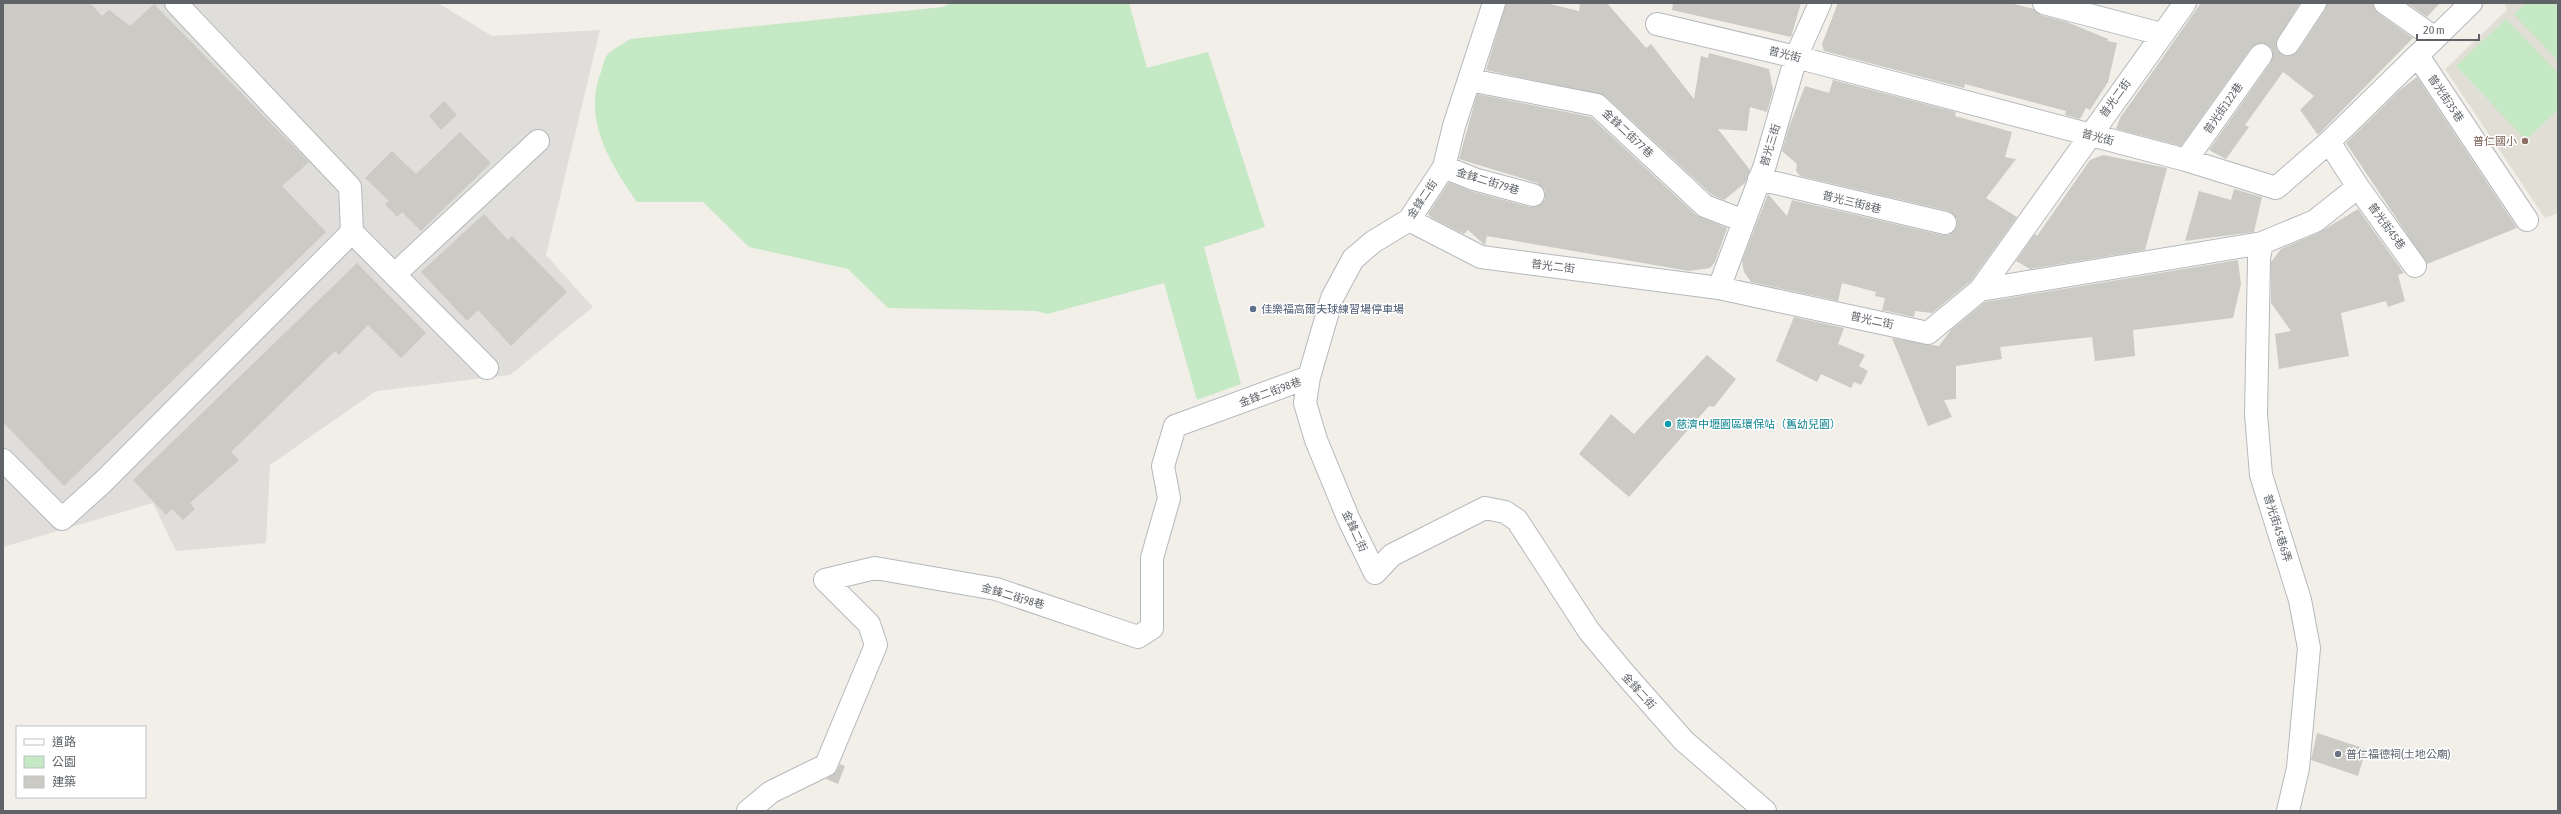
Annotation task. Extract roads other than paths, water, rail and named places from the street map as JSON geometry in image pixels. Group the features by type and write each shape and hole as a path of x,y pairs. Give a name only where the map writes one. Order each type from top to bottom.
{"lane":[{"path":"176,3 350,187 352,232 487,368"},
{"name":"金鋒二街","path":"1494,3 1444,167 1409,220 1372,242 1353,259 1332,298 1309,378 1305,403 1316,440 1349,520 1374,573 1392,554 1485,508 1504,512 1517,520 1589,630 1624,673 1684,741 1765,811"},
{"name":"普光三街","path":"1719,288 1759,179 1796,57 1820,3"},
{"path":"2044,3 2161,34"},
{"name":"普光二街","path":"1409,220 1481,257 1719,288 1928,333 1980,290 2161,34 2185,3"},
{"path":"2288,44 2315,3"},
{"path":"2385,3 2435,38"},
{"name":"普光街","path":"1657,24 1796,57 2186,160 2276,188 2329,142 2471,3"},
{"name":"普光街122巷","path":"2186,160 2261,55"},
{"name":"普光街35巷","path":"2418,56 2527,220"},
{"name":"金鋒二街77巷","path":"1470,80 1597,104 1705,206 1744,221"},
{"path":"395,274 538,141"},
{"name":"普光街45巷","path":"2329,142 2358,186 2415,266"},
{"name":"金鋒二街79巷","path":"1444,167 1474,179 1533,195"},
{"name":"普光三街8巷","path":"1759,179 1945,223"},
{"path":"1980,290 2262,243 2315,221 2358,186"},
{"path":"3,460 62,519 103,482 352,232"},
{"name":"普光街45巷6弄","path":"2262,243 2259,258 2256,414 2261,475 2300,600 2309,648 2298,768 2288,811"},
{"name":"金鋒二街98巷","path":"748,811 771,792 826,765 876,644 869,624 825,580 875,568 996,589 1138,637 1152,628 1152,558 1169,498 1163,466 1175,426 1309,378"}],"place":[{"name":"普仁國小","path":"2525,141"},
{"name":"佳樂福高爾夫球練習場停車場","path":"1253,309"},
{"name":"慈濟中壢園區環保站（舊幼兒園）","path":"1668,424"},
{"name":"普仁福德祠(土地公廟)","path":"2338,754"}]}
